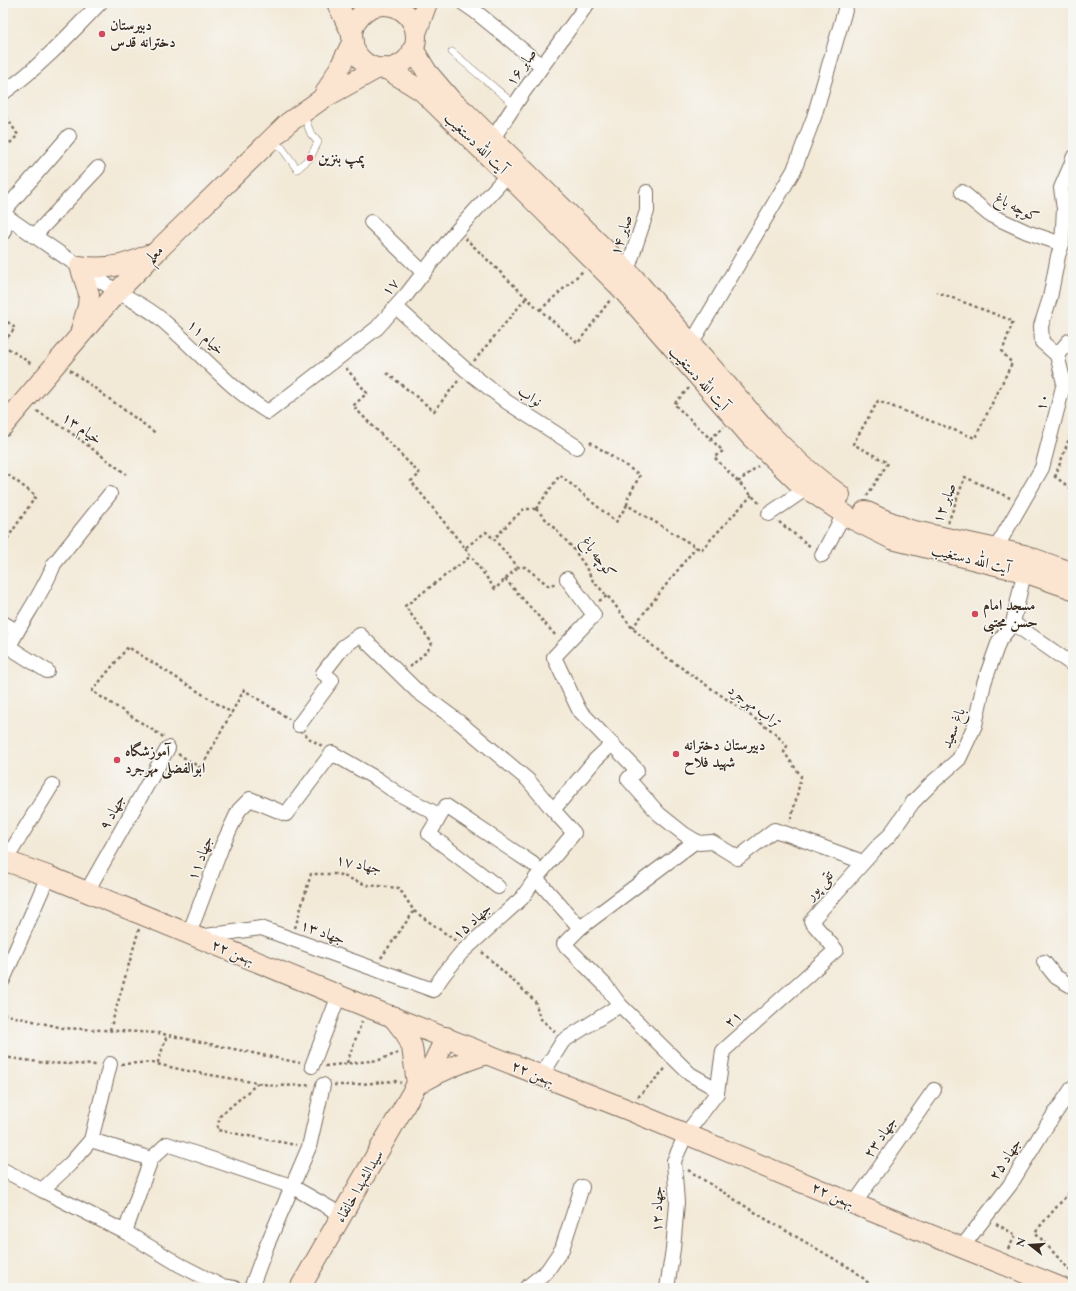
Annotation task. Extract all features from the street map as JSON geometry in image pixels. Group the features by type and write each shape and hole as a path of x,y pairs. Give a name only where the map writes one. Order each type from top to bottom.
{"main road":[{"path":"337,3 353,38 358,56 370,66 382,68 394,67 409,57 427,3"},
{"path":"322,99 341,65 353,38 355,25 359,17 366,11 374,6 387,4 403,11 412,21 414,41"},
{"name":"آیت الله دستغیب","path":"414,41 427,72 450,99 466,113 488,145"},
{"name":"آیت الله دستغیب","path":"382,68 422,91 488,145 513,169 622,281 685,350 786,451 820,481 849,502 852,511 850,518 892,539 991,556 1073,573"},
{"name":"معلم","path":"3,426 117,292 288,123 322,99 382,68"},
{"name":"آیت الله دستغیب","path":"513,169 594,261 622,281"},
{"path":"78,338 88,306 88,294 80,266 92,268 126,264 158,250"},
{"name":"آیت الله دستغیب","path":"685,350 699,377 751,437 800,484 852,511 880,518 910,530 943,536 991,556"},
{"name":"آیت الله دستغیب","path":"1026,564 1073,589"},
{"name":"۲۲ بهمن","path":"4,860 48,876 86,893 367,1007 626,1109 854,1204 1062,1288"},
{"path":"392,1016 406,1034 412,1047 416,1086 446,1069 487,1054"},
{"name":"سیدالشهدا خانقاء","path":"300,1288 416,1086 418,1073 441,1035"}],"street":[{"path":"463,3 542,66"},
{"name":"صابر ۱۶","path":"488,145 542,66 588,3"},
{"path":"685,350 794,170 814,117 847,3"},
{"path":"3,93 23,79 59,46 93,5"},
{"path":"3,233 5,214 69,136"},
{"path":"1069,340 1058,355 1042,342 1040,326 1050,298 1069,209 1061,188 1073,158"},
{"path":"34,236 98,168"},
{"name":"۱۷","path":"268,412 377,328 424,273 457,230 513,169"},
{"name":"صایر ۱۴","path":"622,281 647,211 647,192"},
{"name":"کوچه باغ","path":"962,192 990,215 1027,232 1062,244"},
{"name":"خیام ۱۱","path":"5,214 34,236 117,292 161,319 254,404 268,412"},
{"path":"371,222 424,273"},
{"name":"نواب","path":"396,306 466,370 507,402 577,448"},
{"name":"۱۰","path":"991,556 1042,468 1064,383 1058,355"},
{"path":"769,514 807,488"},
{"path":"47,671 9,647 49,578 54,564 110,494"},
{"path":"822,555 852,511"},
{"path":"1026,564 1013,623 1073,665"},
{"path":"567,579 594,616 554,657 578,710 637,770 628,779 659,814 698,843 712,842 738,858 774,830 863,862"},
{"path":"3,623 17,631"},
{"name":"باغ سعید","path":"863,862 878,844 889,836 913,802 959,759 975,725 984,683 999,641 1013,623"},
{"path":"299,725 332,680 323,673 342,647 360,635 417,691 459,722 528,780 553,810 596,759 612,744"},
{"name":"جهاد ۹","path":"86,893 168,748"},
{"path":"332,753 398,793 433,812 436,821"},
{"name":"جهاد ۱۱","path":"194,936 222,846 239,810 250,799 286,814 332,753"},
{"path":"4,860 52,785"},
{"path":"498,887 429,834 446,806 533,864"},
{"name":"جهاد ۱۵","path":"433,990 444,974 469,946 522,898 536,878 574,833 553,810"},
{"path":"696,841 580,928 564,944 605,985 620,1005 670,1055 690,1074 713,1087 717,1093"},
{"name":"تقی پور","path":"836,950 811,921 863,862"},
{"path":"3,980 48,876"},
{"path":"536,878 580,928"},
{"name":"جهاد ۱۳","path":"194,936 260,928 433,990"},
{"name":"۲۱","path":"686,1134 717,1093 723,1051 836,950"},
{"path":"1044,962 1056,977 1073,987"},
{"path":"312,1066 339,995"},
{"path":"541,1076 563,1041 620,1005"},
{"path":"42,1190 70,1164 91,1140 110,1064"},
{"path":"251,1288 267,1244 309,1147 323,1085"},
{"name":"جهاد ۲۵","path":"962,1247 1010,1185 1043,1131 1073,1088"},
{"name":"جهاد ۲۳","path":"854,1204 934,1090"},
{"name":"جهاد ۱۲","path":"667,1288 673,1249 676,1203 674,1161 686,1134"},
{"path":"91,1140 151,1159"},
{"path":"125,1232 151,1159 167,1144 291,1186 342,1215"},
{"path":"3,1170 125,1232 180,1265 221,1286 229,1288"},
{"path":"526,1288 547,1271 562,1249 582,1187"}],"lane":[{"path":"452,52 515,105"},
{"path":"270,142 282,148 297,169 310,158 318,142 311,134 302,113"}],"path":[{"path":"3,112 18,135 3,150"},
{"path":"457,230 540,310 578,343 622,281"},
{"path":"540,310 594,261"},
{"path":"852,511 888,463 853,444 878,401 975,438 1012,363 1002,352 1013,321 937,292"},
{"path":"3,318 15,328 3,344 53,368 157,434"},
{"path":"338,358 367,393 353,406 420,474 410,481 465,548 495,589 518,567 525,567 550,586 588,571"},
{"path":"699,377 674,404 723,451 714,457 769,514 822,555"},
{"name":"خیام ۱۳","path":"23,402 70,432 126,474"},
{"path":"1055,477 1070,436"},
{"path":"494,539 524,509 536,509 560,475 616,522 627,506 628,498 640,474 585,440 577,448"},
{"path":"738,482 771,456"},
{"path":"1042,468 1073,490"},
{"path":"3,471 36,496 7,539 3,536"},
{"name":"صابر ۱۲","path":"943,536 965,477 1022,504"},
{"path":"627,506 701,550 752,495"},
{"name":"کوچه باغ","path":"536,509 572,547 593,581 612,601 632,628"},
{"path":"465,548 486,532 518,567"},
{"path":"632,628 696,547"},
{"path":"401,676 428,650 432,643 405,606 471,556"},
{"path":"505,579 565,646"},
{"name":"تراب مهرجرد","path":"632,628 666,657 774,732 787,746 784,752 801,776 787,834"},
{"path":"232,713 128,648 92,692 162,736 168,748 201,768 232,713 244,690 299,725 307,737 332,753"},
{"name":"جهاد ۱۷","path":"291,939 311,874 338,874 367,885 399,888 414,911 469,946 535,1002 540,1018 563,1041"},
{"path":"374,968 414,911"},
{"path":"110,1030 143,916"},
{"path":"347,1063 367,1007"},
{"path":"3,1014 63,1028 158,1033 316,1067 379,1060 412,1047"},
{"path":"3,1057 46,1063 110,1064 158,1062 167,1035"},
{"path":"626,1109 664,1070 670,1055"},
{"path":"152,1062 188,1071 275,1086 348,1085 395,1081 416,1086"},
{"path":"258,1083 220,1116 217,1130 309,1147"},
{"path":"674,1161 764,1218 855,1271 874,1288"},
{"path":"1073,1188 1035,1232 1073,1274"},
{"path":"985,1217 1016,1235 1000,1263"}],"place":[{"name":"دبیرستان دخترانه قدس","path":"102,34"},
{"name":"پمپ بنزین","path":"310,158"},
{"name":"مسجد امام حسن مجتبی","path":"975,614"},
{"name":"دبیرستان دخترانه شهید فلاح","path":"676,754"},
{"name":"آموزشگاه ابوالفضلی مهرجرد","path":"117,760"}]}
